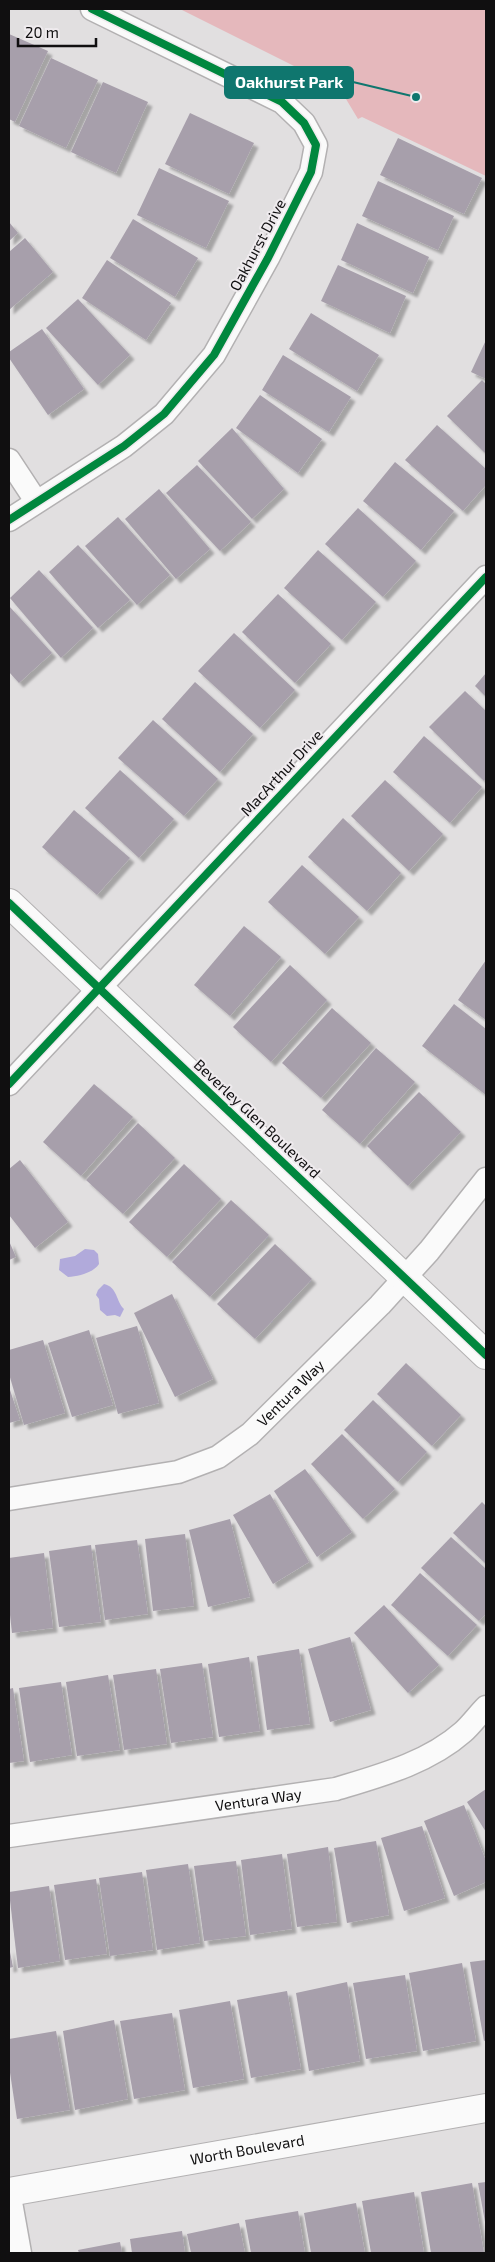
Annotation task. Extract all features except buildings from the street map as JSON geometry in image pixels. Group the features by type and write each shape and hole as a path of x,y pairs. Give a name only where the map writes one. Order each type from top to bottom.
{"street":[{"name":"Oakhurst Drive","path":"9,520 124,446 164,414 214,356 268,258 311,172 316,145 304,123 282,102 92,9"},
{"path":"9,460 36,501"},
{"name":"MacArthur Drive","path":"9,1084 486,577"},
{"name":"Beverley Glen Boulevard","path":"9,903 486,1355"},
{"name":"Ventura Way","path":"9,1499 178,1472 218,1457 250,1434 380,1305 429,1250 486,1180"},
{"name":"Ventura Way","path":"9,1836 336,1789 387,1774 433,1753 462,1733 486,1707"},
{"name":"Worth Boulevard","path":"9,2192 486,2108"},
{"path":"9,2192 20,2253"}],"shaded area":[{"path":"180,9 486,9 486,176 362,117 358,119 340,89"},
{"path":"85,1249 94,1250 98,1254 99,1264 93,1270 85,1274 68,1277 59,1270 60,1259 75,1256"},
{"path":"104,1284 112,1288 124,1309 120,1317 115,1315 107,1316 100,1310 99,1299 96,1295"}],"cycle path":[{"path":"9,520 124,446 164,414 214,355 268,258 311,172 316,145 304,123 282,102 92,9"},
{"path":"9,1084 486,577"},
{"path":"9,903 486,1355"}],"place":[{"name":"Oakhurst Park","path":"416,97"}]}
